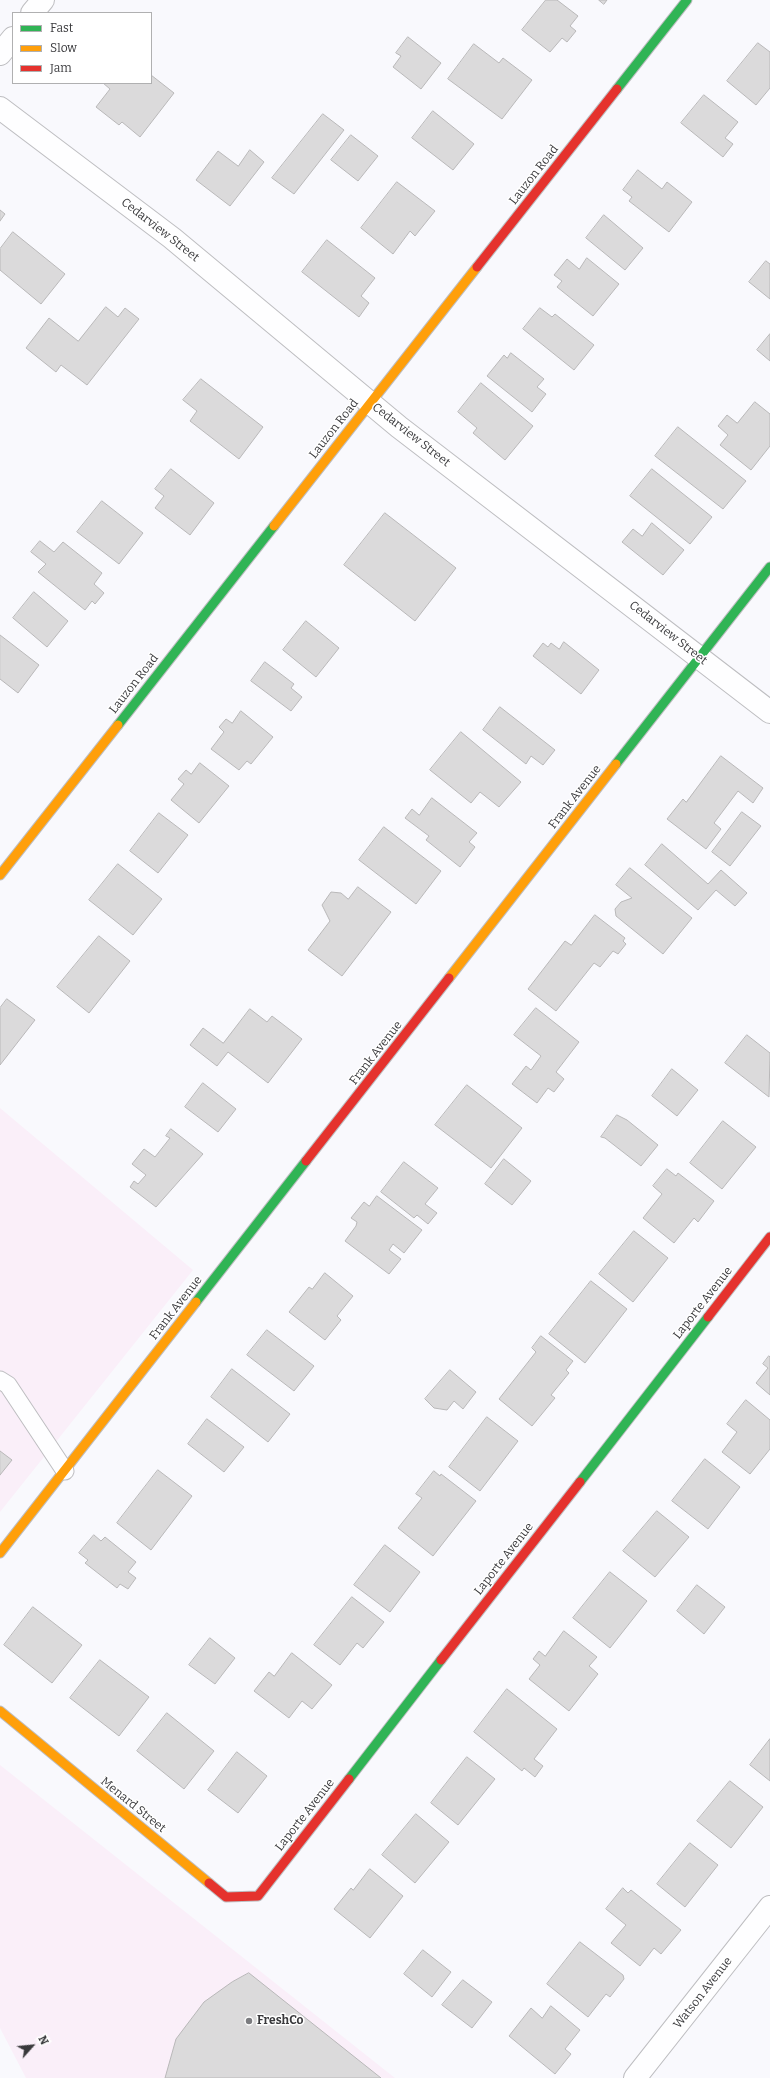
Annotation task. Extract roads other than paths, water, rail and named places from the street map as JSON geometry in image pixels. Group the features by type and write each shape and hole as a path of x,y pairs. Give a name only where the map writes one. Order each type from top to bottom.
{"street":[{"path":"33,12 43,0"},
{"name":"Lauzon Road","path":"0,875 687,0"},
{"path":"0,54 12,39"},
{"name":"Cedarview Street","path":"0,108 172,238 370,403 770,712"},
{"name":"Frank Avenue","path":"0,1553 770,567"},
{"name":"Laporte Avenue","path":"258,1896 770,1237"},
{"name":"Menard Street","path":"0,1711 226,1898 258,1896"},
{"name":"Watson Avenue","path":"635,2078 770,1908"}],"lane":[{"path":"0,1380 8,1385 64,1471"}],"place":[{"name":"FreshCo","path":"249,2021"}]}
